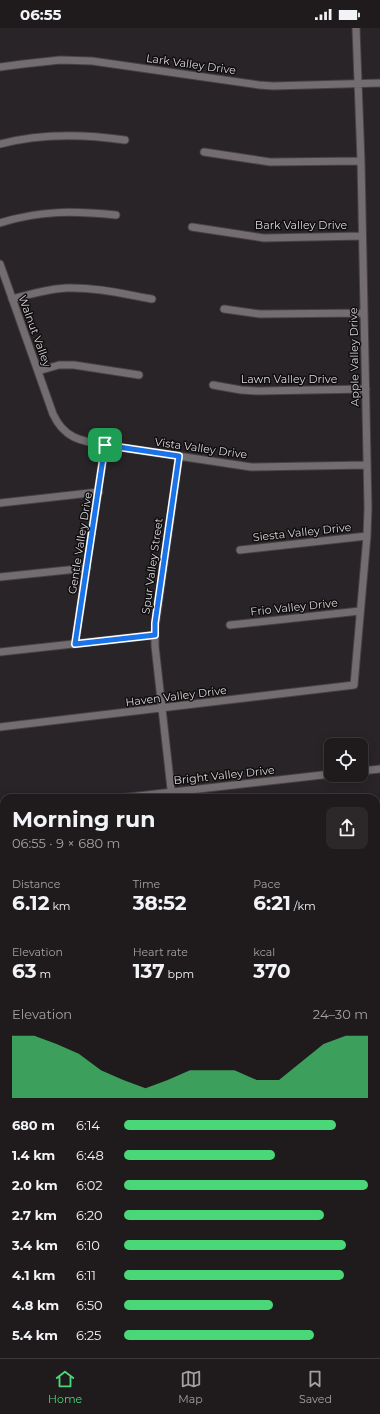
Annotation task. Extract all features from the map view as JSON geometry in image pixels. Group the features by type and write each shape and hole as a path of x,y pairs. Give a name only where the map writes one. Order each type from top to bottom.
{"street":[{"name":"Apple Valley Drive","path":"354,685 367,536 368,465 361,161 356,28"},
{"name":"Lark Valley Drive","path":"0,68 60,60 92,61 259,85 273,86 380,83"},
{"path":"0,144 33,137 55,136 88,136 125,140"},
{"path":"204,152 270,162 361,161"},
{"path":"0,223 30,216 54,213 82,212 116,215"},
{"name":"Bark Valley Drive","path":"192,227 264,238 362,236"},
{"name":"Walnut Valley","path":"0,264 50,406"},
{"path":"12,300 35,292 66,288 89,289 152,299"},
{"path":"224,309 260,314 364,313"},
{"path":"38,371 59,365 74,365 139,375"},
{"name":"Lawn Valley Drive","path":"213,385 241,390 258,391 366,389"},
{"name":"Vista Valley Drive","path":"50,406 57,422 69,434 86,442 251,467 368,465"},
{"name":"Gentle Valley Drive","path":"75,644 105,445"},
{"name":"Spur Valley Street","path":"172,794 162,709 155,623 179,456"},
{"path":"0,503 99,492"},
{"name":"Siesta Valley Drive","path":"240,550 367,536"},
{"path":"0,578 87,568"},
{"name":"Frio Valley Drive","path":"230,625 360,611"},
{"path":"0,652 155,635"},
{"name":"Haven Valley Drive","path":"0,727 162,709 354,685"},
{"path":"368,770 380,768"},
{"name":"Bright Valley Drive","path":"180,794 324,775"}],"route":[{"path":"105,445 179,456 155,623 155,635 75,644 105,445"}]}
